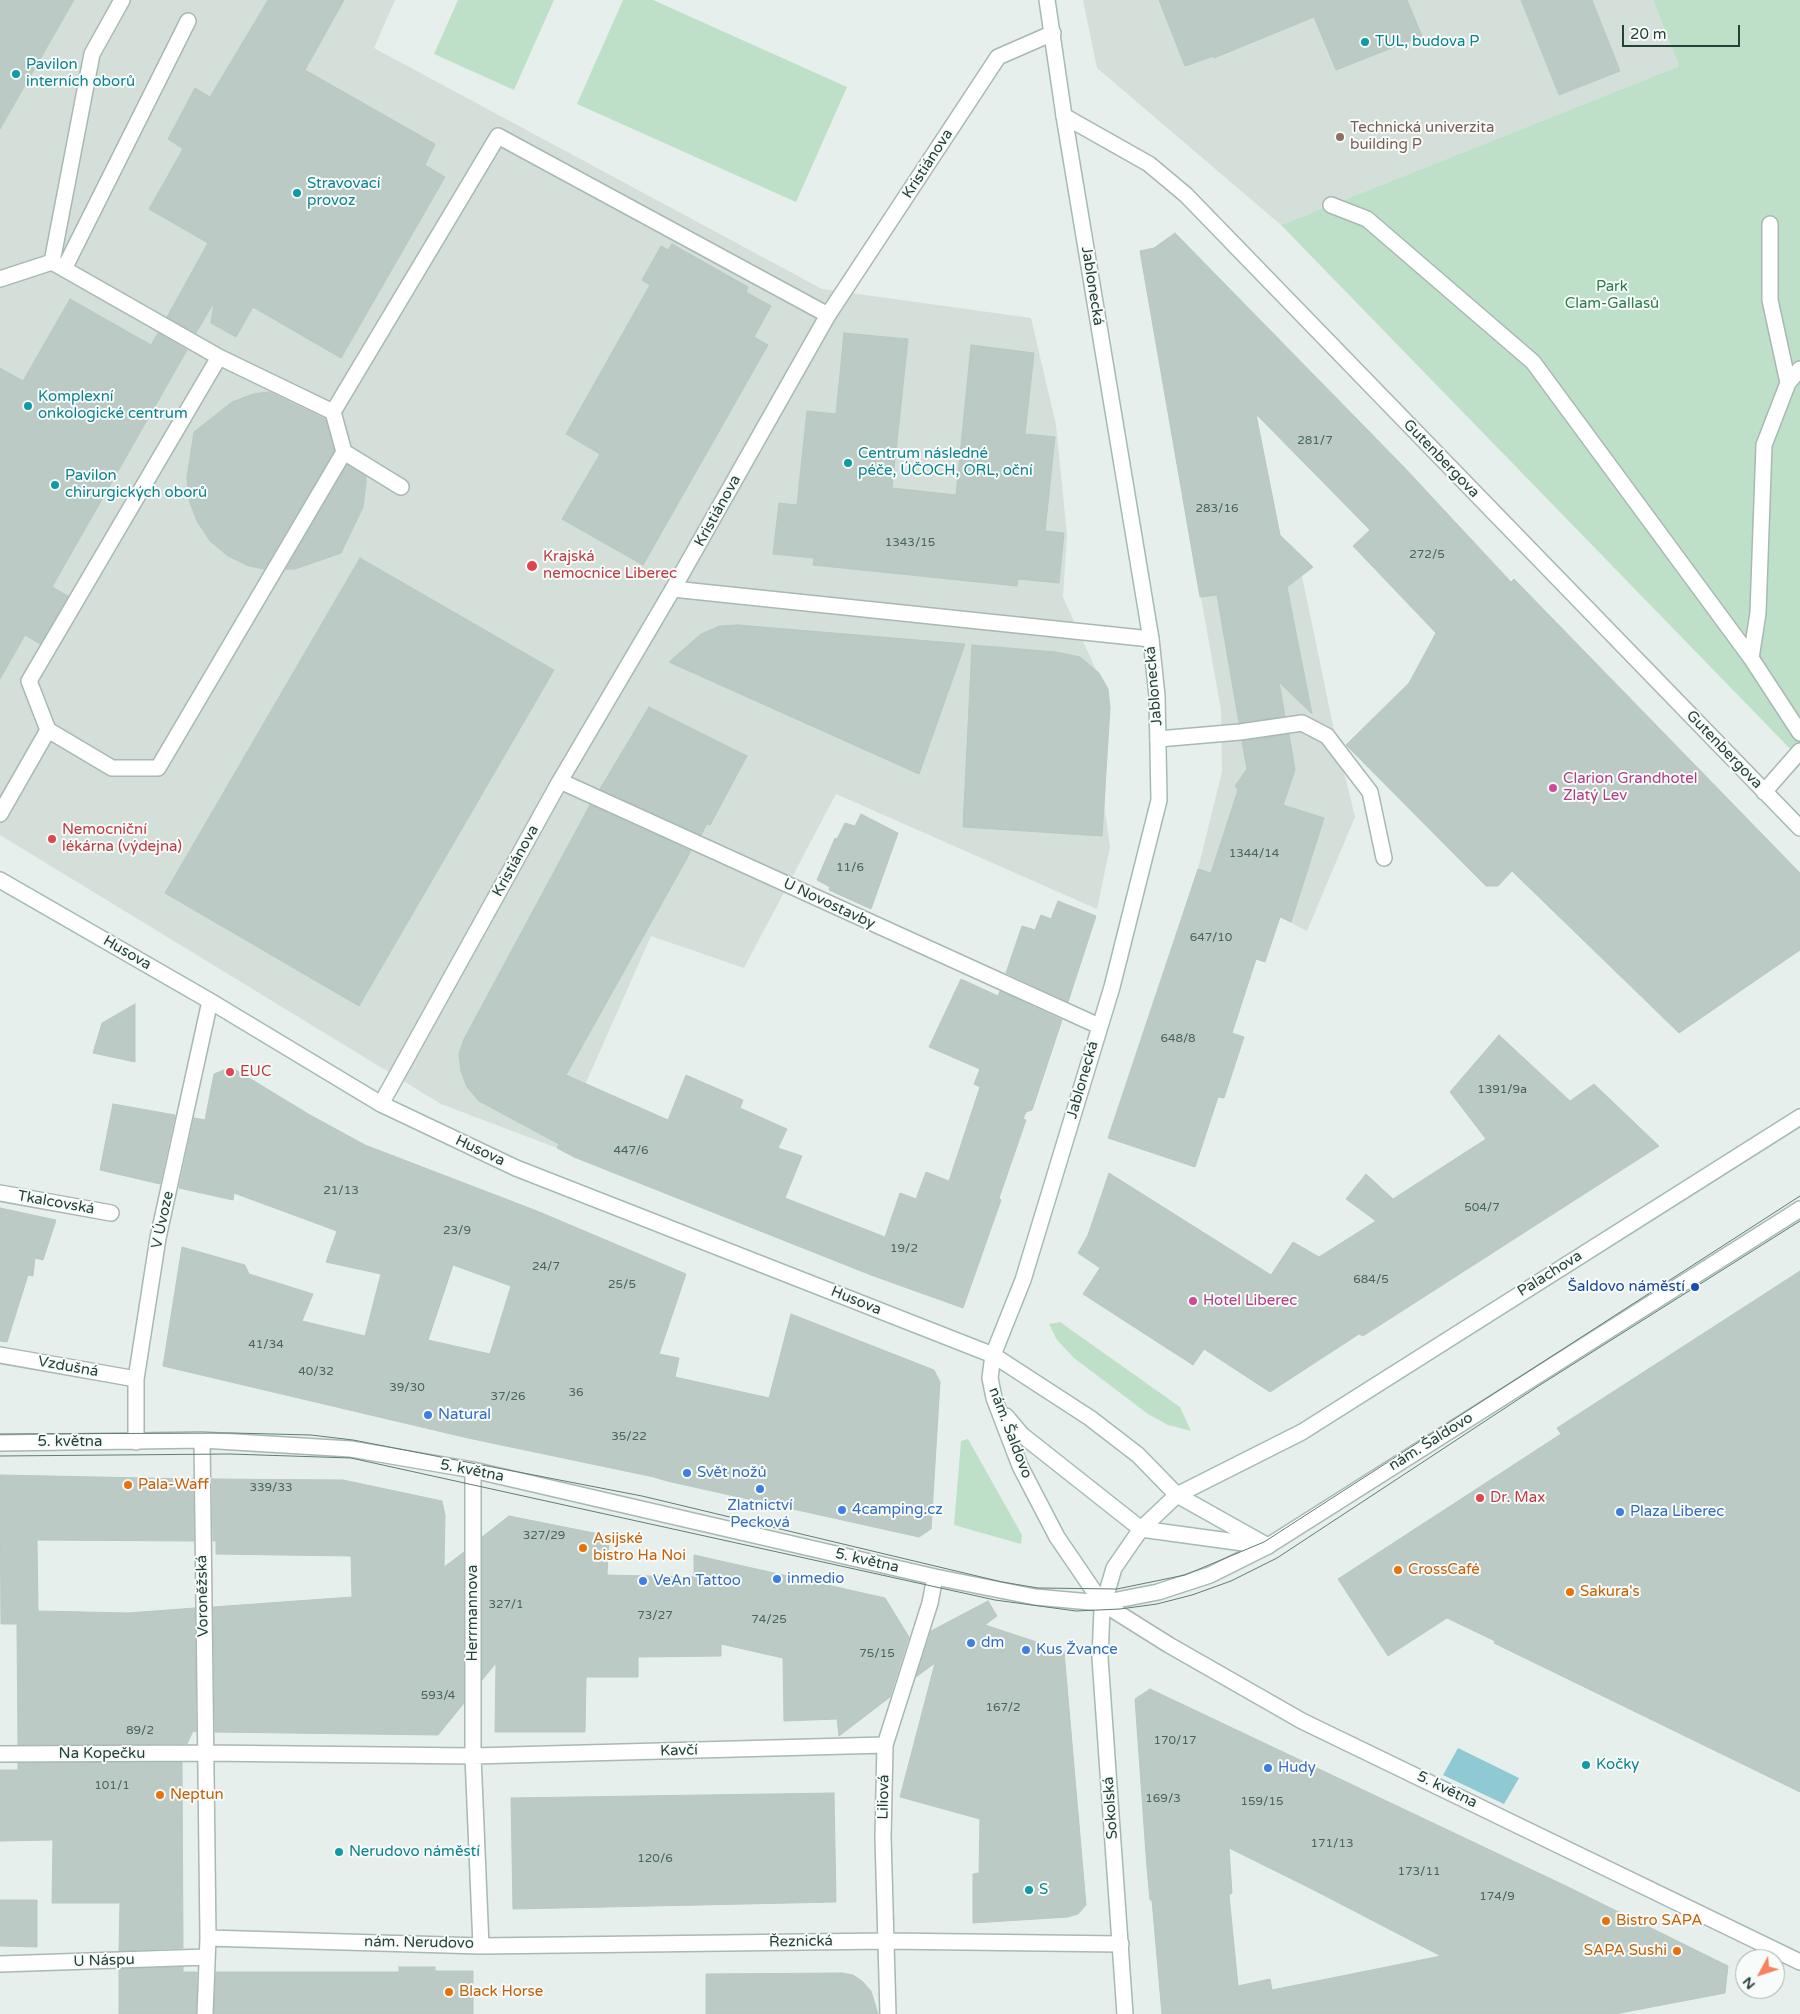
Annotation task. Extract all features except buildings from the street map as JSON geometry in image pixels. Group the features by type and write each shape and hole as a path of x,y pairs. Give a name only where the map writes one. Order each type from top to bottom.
{"street":[{"path":"58,265 92,54 122,0"},
{"name":"Jablonecká","path":"993,1355 1023,1280 1112,987 1159,800 1157,696 1151,639 1064,116 1047,0"},
{"path":"58,265 188,21"},
{"name":"Kristiánova","path":"380,1104 560,781 673,589 828,315 998,57 1053,33"},
{"name":"Gutenbergova","path":"1064,116 1149,164 1186,195 1800,828"},
{"path":"401,487 344,452 333,412 498,136 828,315"},
{"path":"1331,205 1367,219 1533,362 1751,658 1800,732"},
{"path":"1770,224 1770,300 1788,382"},
{"path":"0,279 58,265 219,357 333,412"},
{"path":"219,357 29,681 48,730 112,768 158,768 344,452"},
{"path":"1751,658 1758,613 1764,445 1788,382 1800,369"},
{"path":"673,589 1151,639"},
{"path":"1158,739 1240,732 1302,723 1327,736 1370,792 1384,858"},
{"path":"0,814 48,730"},
{"path":"1764,792 1800,751"},
{"name":"U Novostavby","path":"560,781 1099,1026"},
{"name":"Husova","path":"0,880 210,1001 380,1104 516,1168 993,1355"},
{"name":"V Úvoze","path":"136,1442 136,1379 158,1238 210,1001"},
{"name":"Palachova","path":"1178,1495 1302,1432 1800,1117"},
{"name":"Tkalcovská","path":"0,1193 111,1213"},
{"name":"nám. Šaldovo","path":"934,1582 1035,1597 1102,1603 1158,1592 1210,1575 1268,1546 1800,1208"},
{"name":"Vzdušná","path":"0,1355 136,1379"},
{"name":"nám. Šaldovo","path":"1102,1603 1057,1537 1020,1466 994,1398 990,1378 993,1355 1090,1418 1138,1455 1178,1495 1268,1546"},
{"path":"994,1398 1022,1435 1141,1529 1268,1546"},
{"name":"5. května","path":"0,1442 202,1440 351,1449 473,1470 934,1582"},
{"name":"Voroněžská","path":"202,1440 204,1753"},
{"name":"Herrmannova","path":"472,1756 473,1470"},
{"path":"1102,1603 1114,1568 1141,1529 1178,1495"},
{"name":"Liliová","path":"888,2014 883,1837 885,1746 934,1582"},
{"name":"5. května","path":"1102,1603 1169,1645 1302,1721 1800,1962"},
{"name":"Sokolská","path":"1102,1603 1100,1658 1125,2014"},
{"name":"Kavčí","path":"472,1756 885,1746"},
{"path":"205,2014 208,1938 204,1753 472,1756"},
{"name":"Na Kopečku","path":"0,1754 204,1753"},
{"name":"nám. Nerudovo","path":"208,1938 481,1946 472,1756"},
{"name":"Řeznická","path":"481,1946 886,1941 1120,1944"},
{"name":"U Náspu","path":"0,1964 207,1957"}],"shaded area":[{"name":"Krajská nemocnice Liberec","path":"0,0 395,0 374,48 822,289 1031,318 1056,425 1067,535 1063,597 1106,692 1105,810 1110,847 1097,909 836,794 744,968 651,936 557,1148 441,1104 0,835"},
{"name":"Technická univerzita building P","path":"1083,0 1653,0 1679,66 1281,225 1097,68"},
{"path":"1302,576 1335,735 1355,817 1307,931 1280,917 1231,881 1198,869 1222,772 1221,710 1200,592"}],"green space":[{"path":"458,0 554,0 514,90 434,54"},
{"path":"623,0 653,0 847,87 796,202 577,104"},
{"name":"Park Clam-Gallasů","path":"1653,0 1800,0 1800,759 1281,225 1679,66"},
{"path":"1060,1322 1180,1407 1191,1431 1168,1425 1148,1414 1074,1358 1057,1340 1049,1324"},
{"path":"968,1439 1022,1535 1021,1544 954,1525 961,1441"}],"water":[{"path":"1458,1748 1519,1778 1504,1804 1443,1775"}],"tram line":[{"path":"0,1434 233,1433 311,1435 353,1440 642,1496 1002,1582 1038,1588 1117,1589 1185,1575 1264,1542 1800,1196"},
{"path":"0,1456 230,1454 351,1458 995,1600 1076,1611 1120,1609 1157,1604 1192,1595 1231,1581 1277,1558 1540,1385 1800,1221"}],"place":[{"name":"TUL, budova P","path":"1365,42"},
{"name":"Pavilon interních oborů","path":"16,74"},
{"name":"Technická univerzita building P","path":"1340,137"},
{"name":"Stravovací provoz","path":"297,193"},
{"name":"Komplexní onkologické centrum","path":"28,406"},
{"name":"Centrum následné péče, ÚČOCH, ORL, oční","path":"848,463"},
{"name":"Pavilon chirurgických oborů","path":"55,485"},
{"name":"Krajská nemocnice Liberec","path":"532,566"},
{"name":"Clarion Grandhotel Zlatý Lev","path":"1553,788"},
{"name":"Nemocniční lékárna (výdejna)","path":"52,839"},
{"name":"EUC","path":"230,1072"},
{"name":"Šaldovo náměstí","path":"1695,1287"},
{"name":"Hotel Liberec","path":"1193,1301"},
{"name":"Natural","path":"428,1415"},
{"name":"Svět nožů","path":"687,1473"},
{"name":"Pala-Waff","path":"128,1485"},
{"name":"Zlatnictví Pecková","path":"760,1489"},
{"name":"Dr. Max","path":"1480,1498"},
{"name":"4camping.cz","path":"842,1510"},
{"name":"Plaza Liberec","path":"1620,1512"},
{"name":"Asijské bistro Ha Noi","path":"583,1548"},
{"name":"CrossCafé","path":"1398,1570"},
{"name":"inmedio","path":"777,1579"},
{"name":"VeAn Tattoo","path":"643,1581"},
{"name":"Sakura's","path":"1570,1592"},
{"name":"dm","path":"971,1643"},
{"name":"Kus Žvance","path":"1026,1650"},
{"name":"Kočky","path":"1586,1765"},
{"name":"Hudy","path":"1268,1768"},
{"name":"Neptun","path":"160,1795"},
{"name":"Nerudovo náměstí","path":"339,1852"},
{"name":"S","path":"1029,1890"},
{"name":"Bistro SAPA","path":"1606,1921"},
{"name":"SAPA Sushi","path":"1677,1951"},
{"name":"Black Horse","path":"449,1992"}]}
